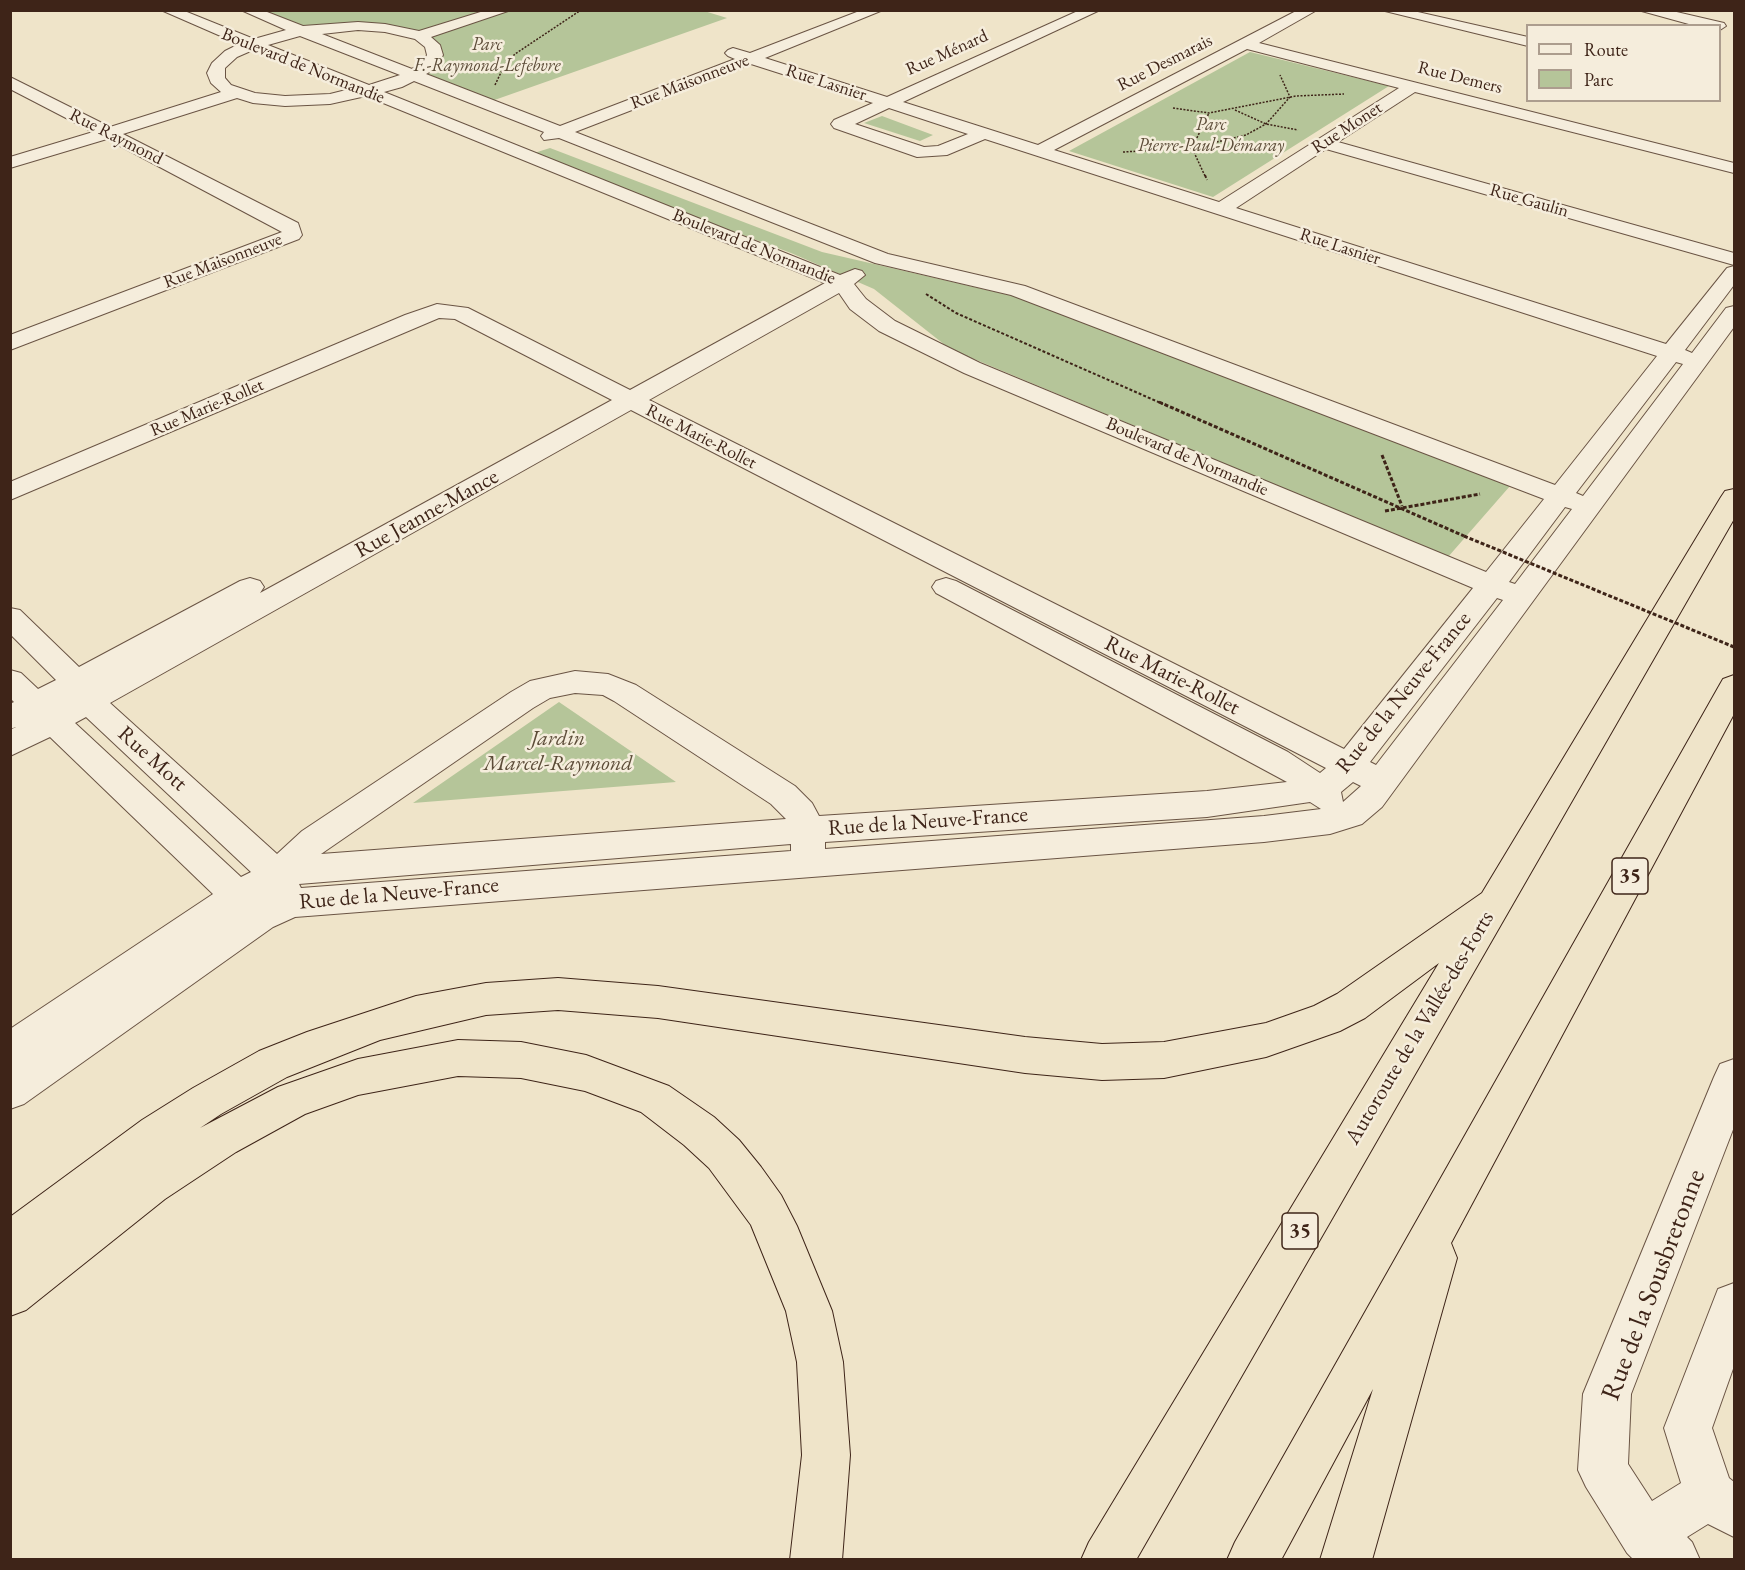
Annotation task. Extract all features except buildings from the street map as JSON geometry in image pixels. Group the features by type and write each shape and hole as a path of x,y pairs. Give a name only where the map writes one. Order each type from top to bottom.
{"highway":[{"name":"Autoroute de la Vallée-des-Forts","path":"1107,1560 1734,497"},
{"name":"35","path":"1253,1560 1734,686"},
{"path":"10,1244 157,1134 207,1101 273,1064 307,1049 416,1013 486,999 558,994 658,1002 1025,1055 1102,1062 1164,1060 1230,1049 1266,1040 1326,1019 1351,1006 1494,903"},
{"path":"10,1294 150,1185 188,1159 254,1119 309,1093 358,1077 458,1058 521,1060 586,1073 654,1099 699,1131 724,1154 746,1181 766,1210 782,1241 809,1311 820,1362 826,1455 816,1560"},
{"path":"1346,1560 1453,1198"}],"street":[{"name":"Boulevard de Normandie","path":"168,10 843,284 858,304 887,326 972,368 1505,590"},
{"name":"Boulevard de Normandie","path":"248,10 882,259 1018,290 1574,501"},
{"path":"414,34 476,10"},
{"name":"Rue Maisonneuve","path":"742,56 846,10"},
{"name":"Rue Ménard","path":"884,102 1093,10"},
{"name":"Rue Desmarais","path":"1039,151 1248,45 1310,10"},
{"path":"1388,10 1526,42"},
{"path":"1645,10 1715,24 1734,23"},
{"path":"1674,10 1715,24"},
{"path":"414,34 432,45 435,55 429,66 413,76 368,92 307,101 253,98 230,91 217,80 215,73 218,66 231,54 250,45 300,31 358,26 414,34 501,11"},
{"name":"Rue Maisonneuve","path":"496,142 552,128 865,12"},
{"name":"Rue Demers","path":"1248,45 1734,168"},
{"name":"Rue Lasnier","path":"742,56 1697,362"},
{"name":"Rue Raymond","path":"10,82 95,132 213,194 291,227 292,235"},
{"name":"Rue Monet","path":"1221,209 1413,86"},
{"path":"10,153 95,132 230,91"},
{"name":"Rue Raymond","path":"10,95 95,132"},
{"name":"Rue Lasnier","path":"884,102 840,124 923,153 941,151 982,134"},
{"name":"Rue Maisonneuve","path":"515,149 552,128"},
{"path":"10,163 95,132"},
{"name":"Rue Gaulin","path":"1329,140 1734,259"},
{"name":"Rue Raymond","path":"213,194 265,232"},
{"name":"Rue Maisonneuve","path":"10,328 265,232 292,235"},
{"name":"Rue Maisonneuve","path":"10,344 292,235"},
{"name":"Rue Jeanne-Mance","path":"10,745 34,714 82,692 612,402 843,284 882,259"},
{"name":"Rue de la Neuve-France","path":"1574,501 1671,354 1734,272"},
{"name":"Rue de la Neuve-France","path":"808,846 1280,796 1318,788 1337,779 1505,590 1574,501 1697,362 1734,313"},
{"name":"Rue Marie-Rollet","path":"10,510 435,318"},
{"name":"Rue Marie-Rollet","path":"10,492 435,318 612,402 953,578 1350,766 1381,783"},
{"name":"Rue Marie-Rollet","path":"953,578 1303,776 1318,788 1342,818"},
{"name":"Rue de la Neuve-France","path":"10,1091 267,897 310,868 1264,829 1342,818 1360,808 1381,783 1505,590"},
{"name":"Rue Mott","path":"10,617 82,692 267,897"},
{"name":"Rue Mott","path":"10,680 34,714 267,897"},
{"name":"Rue de la Neuve-France","path":"10,1051 267,897 314,840 541,689 575,682 608,685 626,693 783,795 800,812 808,846"},
{"name":"Rue de la Sousbretonne","path":"1734,1077 1607,1394 1603,1470 1660,1547 1722,1503 1688,1428 1734,1305"}],"path":[{"path":"486,104 505,63 581,10"},
{"path":"1248,45 1276,66 1290,97"},
{"path":"1138,100 1181,110 1209,113 1235,110 1290,97 1345,93"},
{"path":"1122,152 1192,148 1246,135 1266,124 1290,97"},
{"path":"1235,110 1266,124 1329,140"},
{"path":"1192,148 1209,113"},
{"path":"1192,148 1221,209"},
{"path":"1381,448 1402,506"},
{"path":"1489,493 1402,506 1397,509 1734,647"}],"green space":[{"name":"Parc F.-Raymond-Lefebvre","path":"701,10 727,18 486,103 415,77 436,46 384,27 304,31 251,11"},
{"name":"Parc Pierre-Paul-Démaray","path":"1250,52 1389,86 1213,197 1069,151"},
{"path":"882,116 933,135 920,141 864,123"},
{"path":"550,148 822,252 1013,296 1510,486 1448,557 950,349 874,289 791,253 528,155"},
{"name":"Jardin Marcel-Raymond","path":"559,702 676,782 413,803"}]}
